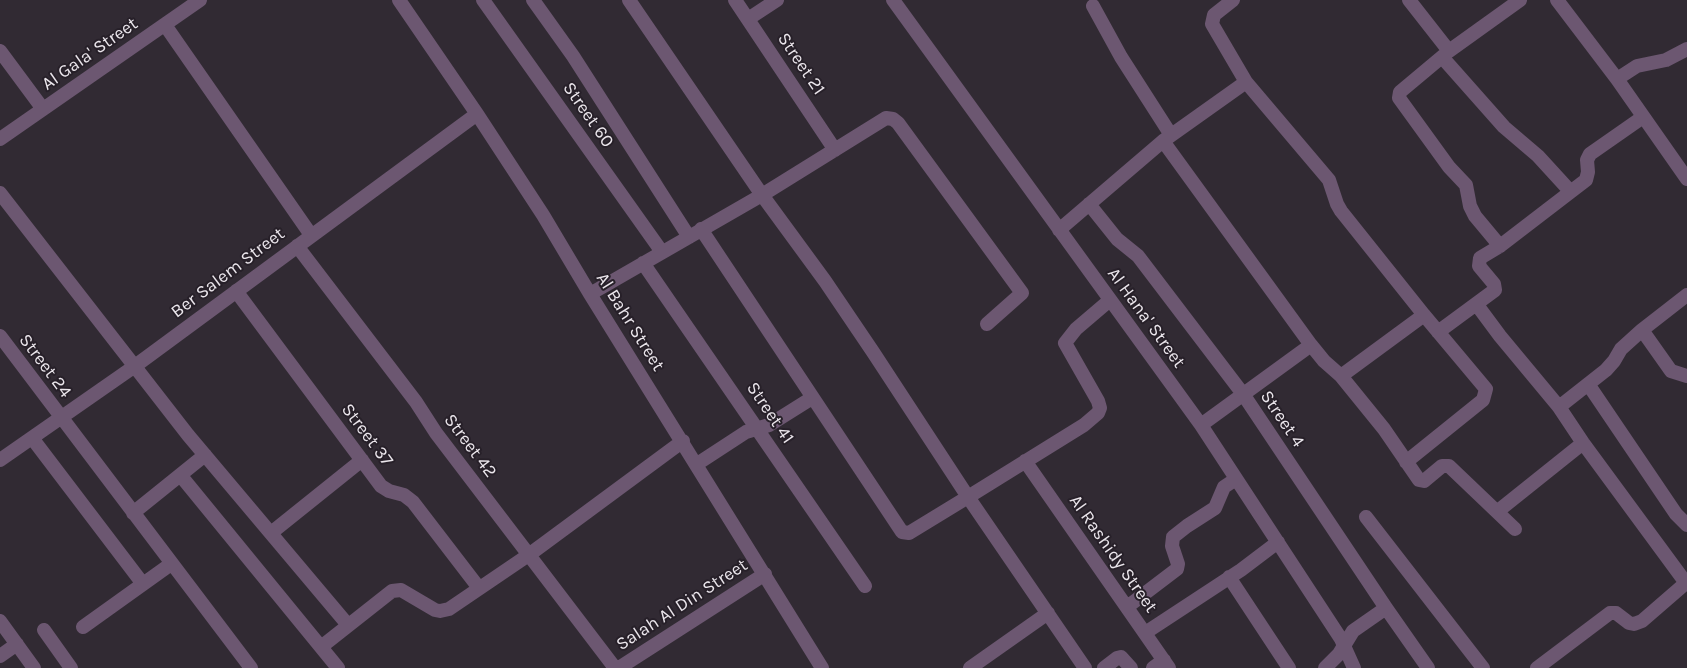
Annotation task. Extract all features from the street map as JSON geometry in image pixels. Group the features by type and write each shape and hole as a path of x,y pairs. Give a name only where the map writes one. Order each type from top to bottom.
{"street":[{"name":"Al Gala' Street","path":"0,139 200,0"},
{"name":"Al Bahr Street","path":"399,0 477,114 543,216 822,668"},
{"name":"Street 60","path":"482,0 662,252"},
{"path":"533,0 812,398 902,532 909,532 968,497 1084,425 1098,414 1100,408 1098,401 1065,344 1065,340 1110,300"},
{"path":"628,0 762,196 852,320 968,497 1085,668"},
{"name":"Street 21","path":"734,0 835,150"},
{"path":"748,19 777,0"},
{"name":"Al Hana' Street","path":"893,0 1201,425 1344,645 1354,668"},
{"path":"1233,0 1214,15 1212,24 1246,82 1329,180 1341,211 1486,389 1483,400 1406,462"},
{"path":"1409,0 1446,54 1504,127 1538,156 1570,191"},
{"path":"1500,246 1475,216 1470,206 1466,185 1449,167 1399,98 1400,92 1446,54 1520,0"},
{"path":"1556,0 1617,80 1687,179"},
{"path":"1093,6 1167,138 1311,345 1324,361 1341,376 1384,429 1418,478 1422,481 1442,466 1448,466 1515,529"},
{"path":"164,25 311,235"},
{"path":"1617,80 1637,66 1666,60 1687,49"},
{"path":"0,51 43,109"},
{"path":"1058,230 1167,138 1246,82"},
{"name":"Ber Salem Street","path":"0,460 135,366 477,114"},
{"path":"1438,332 1494,292 1496,287 1479,266 1479,260 1586,180 1588,172 1586,160 1590,154 1643,117"},
{"path":"590,294 762,196 886,118 898,122 1022,293 987,324"},
{"path":"0,193 205,455 348,625"},
{"name":"Street 4","path":"1089,204 1117,239 1138,256 1243,394 1428,668"},
{"name":"Street 42","path":"297,246 416,402 436,433 530,554 622,667"},
{"name":"Street 41","path":"643,263 865,586"},
{"name":"Street 37","path":"236,291 381,486 389,491 404,495 412,502 479,588"},
{"path":"1558,407 1610,365 1621,349 1642,330 1687,295"},
{"path":"1477,304 1500,336 1558,407 1686,582 1638,623 1629,624 1616,614 1610,614 1537,668"},
{"path":"1341,376 1424,315"},
{"path":"1642,330 1669,369 1687,376"},
{"name":"Street 24","path":"0,336 251,668"},
{"path":"1201,425 1311,345"},
{"path":"1588,384 1676,514 1687,525"},
{"path":"697,464 746,432 768,425 812,398"},
{"path":"32,438 143,584"},
{"path":"321,648 348,625 397,589 406,592 434,610 440,611 454,606 530,554 682,441"},
{"path":"1498,511 1583,443"},
{"path":"133,514 205,455"},
{"path":"272,533 362,460"},
{"name":"Al Rashidy Street","path":"1025,460 1145,633 1162,665"},
{"path":"181,476 338,668"},
{"path":"1127,607 1176,569 1178,564 1172,546 1173,537 1186,526 1215,508 1224,488 1236,478"},
{"path":"1366,517 1483,668"},
{"path":"1145,633 1278,542"},
{"path":"83,627 171,564"},
{"name":"Salah Al Din Street","path":"622,667 765,574"},
{"path":"1229,577 1289,668"},
{"path":"1325,668 1339,654 1353,631 1386,608"},
{"path":"970,668 1048,613"},
{"path":"0,621 34,668"},
{"path":"44,630 71,668"},
{"path":"0,656 17,644"},
{"path":"1104,668 1121,657 1130,668"}]}
